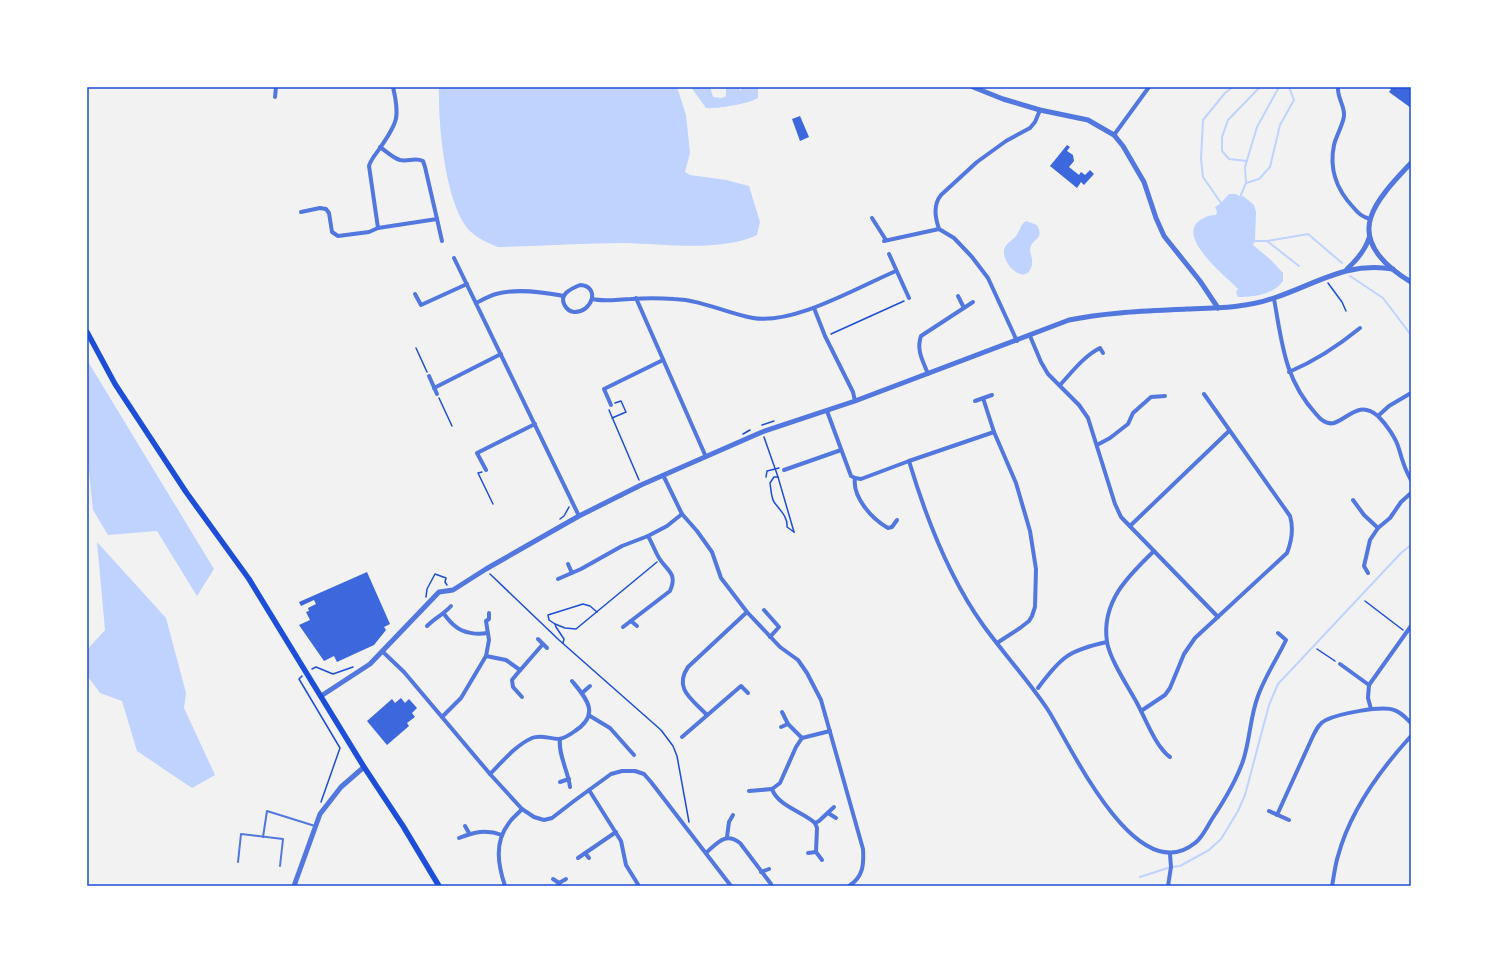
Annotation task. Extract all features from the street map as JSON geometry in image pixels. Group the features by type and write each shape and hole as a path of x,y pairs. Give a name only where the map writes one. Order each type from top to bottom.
{"main road":[{"path":"87,332 115,384 186,492 249,579 439,886"}],"street":[{"path":"275,97 276,87"},
{"path":"378,228 369,166 372,158 393,128 397,118 396,99 393,87"},
{"path":"973,87 1003,99 1040,110 1088,120 1114,135 1124,146 1144,182 1156,218 1164,236 1200,281 1218,308"},
{"path":"1114,135 1148,87"},
{"path":"1338,87 1338,94 1344,115 1333,152 1333,170 1335,179 1338,188 1348,202 1363,217 1370,218"},
{"path":"939,229 935,213 937,199 941,194 988,153 1006,140 1030,128 1035,122 1040,110"},
{"path":"380,147 397,159 417,159 423,162 426,167 442,241"},
{"path":"1411,163 1378,203 1370,218 1368,230 1369,238 1378,255 1393,269 1411,282"},
{"path":"301,212 320,208 326,209 329,213 332,232 338,236 369,232 378,228 437,218"},
{"path":"872,218 885,241 939,229 954,238 972,257 988,278 1017,341"},
{"path":"1346,270 1360,256 1366,247 1369,238"},
{"path":"889,254 909,298"},
{"path":"454,258 579,516"},
{"path":"321,696 370,664 439,592 453,590 486,569 579,516 641,485 762,432 855,401 1017,341 1069,320 1162,310 1250,305 1274,298 1346,270 1369,267 1393,269"},
{"path":"592,299 602,300 636,298 697,301 729,312 755,318 775,319 814,308 896,271"},
{"path":"415,294 421,305 467,284"},
{"path":"584,285 590,290 592,299 588,307 576,312 566,307 563,303 564,296 567,292 576,287 584,285"},
{"path":"476,303 495,294 508,291 549,293 564,296"},
{"path":"958,296 964,308"},
{"path":"636,298 706,457"},
{"path":"1274,298 1283,354 1295,385 1308,405 1323,421 1328,423 1334,423 1360,409 1370,411 1378,416 1394,438 1411,480"},
{"path":"928,374 919,352 918,343 921,336 973,302"},
{"path":"814,308 825,336 853,392 855,401"},
{"path":"1289,372 1302,367 1335,348 1360,328"},
{"path":"1030,336 1048,374 1084,412 1091,426 1115,504 1121,517 1218,616"},
{"path":"1060,385 1080,363 1094,351 1100,348 1103,353"},
{"path":"434,388 501,354"},
{"path":"612,405 604,389 663,360"},
{"path":"429,376 437,394"},
{"path":"1378,416 1389,406 1411,393"},
{"path":"1141,711 1165,695 1170,688 1184,654 1195,638 1286,553 1291,542 1292,524 1290,516 1204,394"},
{"path":"975,401 992,395"},
{"path":"1096,445 1110,438 1128,424 1133,413 1151,397 1165,396"},
{"path":"983,398 994,432 1016,483 1030,531 1036,569 1034,607 1030,620 997,643"},
{"path":"827,411 851,476 861,479 994,432"},
{"path":"486,470 477,453 535,424"},
{"path":"1130,526 1229,431"},
{"path":"784,470 841,450"},
{"path":"909,461 920,499 945,560 966,599 982,624 1045,706 1082,772 1106,806 1129,832 1159,852 1170,854 1183,850 1195,843 1215,816 1234,781 1243,760 1257,697 1286,640 1278,633"},
{"path":"663,475 682,514 697,531 712,552 722,578 747,612 770,637 780,647 798,660 807,673 821,700 863,849 864,863 862,873 849,886"},
{"path":"855,478 854,485 860,502 866,509 888,528 892,527 897,520"},
{"path":"1368,573 1364,566 1370,540 1378,528 1390,518 1401,502 1411,494"},
{"path":"1354,500 1364,515 1378,528"},
{"path":"558,579 572,573 615,549 648,536 667,526 682,514"},
{"path":"623,627 670,591 673,584 672,574 660,560 648,536"},
{"path":"1154,551 1125,580 1116,593 1110,606 1107,621 1107,642 1114,660 1163,752 1170,757"},
{"path":"568,564 572,573"},
{"path":"427,626 435,618 444,614 451,606"},
{"path":"764,610 779,627 770,637"},
{"path":"707,716 684,691 682,682 683,675 688,667 747,612"},
{"path":"442,718 462,698 486,656 489,640 486,621 489,619 489,613"},
{"path":"444,614 456,627 480,634 487,633"},
{"path":"631,621 637,626"},
{"path":"1371,709 1368,698 1369,685 1411,626"},
{"path":"538,639 547,648"},
{"path":"1038,688 1052,668 1074,651 1107,642"},
{"path":"522,697 512,687 512,680 543,644"},
{"path":"383,652 404,672 490,774 522,809 534,817 544,820 552,818 611,774 622,771 635,771 644,774 731,886"},
{"path":"486,656 506,660 520,670"},
{"path":"1340,664 1369,685"},
{"path":"490,774 524,742 534,737 543,736 560,739 569,736 585,723 590,716 590,708 582,693 572,681"},
{"path":"582,693 590,686"},
{"path":"682,737 741,686 748,693"},
{"path":"1277,814 1312,736 1319,725 1327,720 1371,709 1385,708 1395,710 1411,723"},
{"path":"782,712 788,724 802,738"},
{"path":"590,716 610,728 623,746 634,755"},
{"path":"781,727 788,724"},
{"path":"749,791 772,789 780,783 796,747 802,738 830,731"},
{"path":"1332,886 1338,855 1360,804 1396,752 1411,736"},
{"path":"560,739 559,746 567,770 570,786"},
{"path":"294,886 320,814 341,787 364,767"},
{"path":"560,782 569,780"},
{"path":"772,789 773,793 788,806 815,823 817,828 816,852 822,860"},
{"path":"589,790 621,841 626,865 640,886"},
{"path":"815,823 834,807"},
{"path":"505,886 499,868 498,851 502,835 509,822 522,809"},
{"path":"1269,811 1289,820"},
{"path":"828,812 836,818"},
{"path":"727,837 729,822 733,815"},
{"path":"465,826 469,834"},
{"path":"459,838 482,831 502,835"},
{"path":"578,858 616,832"},
{"path":"706,852 719,841 727,837 735,839 740,843 771,884"},
{"path":"808,853 816,852"},
{"path":"584,853 589,858"},
{"path":"1168,886 1171,866 1170,854"},
{"path":"761,872 769,869"},
{"path":"553,879 559,885 566,878"}],"lane":[{"path":"263,836 267,811 315,826"},
{"path":"238,862 241,834 263,836 283,839 280,866"}],"path":[{"path":"1324,278 1342,302 1346,311"},
{"path":"825,336 909,298"},
{"path":"416,348 429,376"},
{"path":"437,394 452,426"},
{"path":"612,418 626,412 620,401 608,407 612,418 641,485"},
{"path":"762,432 778,476 794,532 787,527 788,522 774,501 770,483 774,477 778,476"},
{"path":"766,477 767,471 778,468 784,470"},
{"path":"486,470 478,473 493,504"},
{"path":"597,612 590,606 584,604 550,614 547,617 564,628 576,629 597,612 660,560"},
{"path":"486,569 562,643 661,730 673,746 677,756 692,834"},
{"path":"424,599 435,574 446,578"},
{"path":"1365,601 1384,614 1406,634"},
{"path":"556,624 556,627 564,639 562,643"},
{"path":"1317,649 1340,664"},
{"path":"320,814 320,807 340,748 299,679 316,667 333,674 345,671 359,664"}],"water":[{"path":"439,87 677,87 686,115 690,153 685,172 690,175 726,180 749,186 760,222 757,235 727,244 692,246 593,243 498,247 487,242 471,232 462,220 449,185 442,142"},
{"path":"691,87 710,87 713,97 722,98 726,96 726,87 739,87 740,91 743,87 758,87 758,98 732,106 706,108"},
{"path":"1229,194 1236,194 1240,197 1243,196 1254,205 1256,212 1255,241 1253,245 1271,260 1283,273 1283,281 1279,286 1269,292 1257,296 1238,297 1236,292 1238,289 1213,265 1198,246 1194,236 1194,228 1199,221 1207,216 1216,215 1217,212 1215,207"},
{"path":"1026,221 1037,225 1040,234 1031,245 1032,265 1029,272 1019,274 1009,265 1005,259 1004,253 1005,247 1016,236 1022,224"},
{"path":"87,360 214,569 197,596 157,531 108,535 93,510 87,452"},
{"path":"97,542 166,618 186,693 184,708 215,775 192,788 137,751 122,701 100,693 87,675 87,650 105,630"}],"building":[{"path":"1389,87 1411,87 1411,108 1389,92 1391,89"},
{"path":"800,116 809,137 800,141 792,119"},
{"path":"1067,145 1070,147 1067,151 1073,155 1074,161 1069,167 1079,175 1081,172 1085,175 1090,170 1094,174 1084,185 1081,182 1077,188 1050,166"},
{"path":"367,572 390,624 384,627 386,630 374,645 337,662 334,656 324,661 299,625 310,620 306,612 309,611 308,608 316,604 314,600 301,606 299,602"},
{"path":"401,698 405,703 409,699 417,708 412,713 415,717 407,723 409,726 387,745 367,721 392,699 395,703"}],"waterway":[{"path":"1221,203 1203,177 1201,159 1203,120 1225,93 1233,87"},
{"path":"1247,161 1229,159 1222,151 1222,137 1228,120 1260,87"},
{"path":"1240,197 1246,183 1245,167 1257,127 1279,87"},
{"path":"1246,183 1259,179 1270,167 1280,125 1294,100 1289,87"},
{"path":"1267,241 1308,234 1342,263"},
{"path":"1255,241 1267,241 1299,266"},
{"path":"1350,276 1383,298 1411,335"},
{"path":"1140,877 1171,867 1180,866 1209,850 1221,839 1238,811 1245,795 1269,705 1278,684 1401,553 1411,545"}]}
